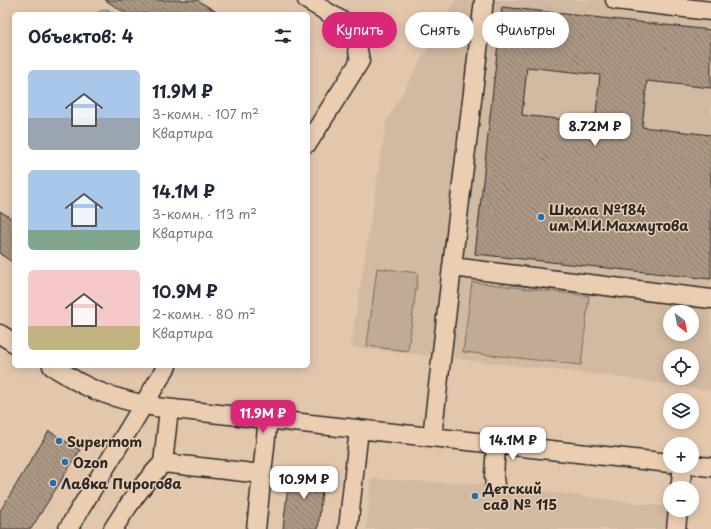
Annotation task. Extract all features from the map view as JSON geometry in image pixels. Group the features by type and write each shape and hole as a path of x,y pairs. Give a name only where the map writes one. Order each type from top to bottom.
{"street":[{"path":"307,0 354,28 360,61 310,140"},
{"path":"432,437 484,0"},
{"path":"615,0 711,12"},
{"path":"452,267 711,299"},
{"path":"0,334 12,342"},
{"path":"55,368 84,386 106,394 144,405 169,409 663,462"},
{"path":"68,529 166,368"},
{"path":"113,529 136,493 163,463 169,409"},
{"path":"256,529 268,419"},
{"path":"348,529 359,429"},
{"path":"494,485 496,444"},
{"path":"163,463 262,474"},
{"path":"699,466 711,467"},
{"path":"676,529 677,517"}],"shaded area":[{"name":"Школа №184 им.М.И.Махмутова","path":"455,0 711,0 711,391 670,385 699,385 699,349 663,349 663,384 609,376 351,347 386,122 428,48 474,48 474,12 448,12"},
{"name":"Детский сад № 115","path":"371,479 495,485 663,506 663,517 667,517 665,529 366,529"}],"green space":[{"path":"107,9 112,12 99,12"},
{"path":"377,268 418,273 408,351 367,346"},
{"path":"472,282 589,296 581,365 463,352"}],"building":[{"path":"105,0 197,0 217,12 124,12"},
{"path":"502,7 547,12 501,12"},
{"path":"569,14 711,30 711,88 647,81 642,127 711,135 711,279 475,254 498,48 569,48","holes":["527,67 600,75 595,123 522,115"]},
{"path":"0,211 12,219 12,262 0,254"},
{"path":"49,431 80,450 31,529 0,529 0,511"},
{"path":"290,468 324,472 318,529 283,529"}],"place":[{"name":"Школа №184 им.М.И.Махмутова","path":"541,217"},
{"name":"Supermom","path":"59,441"},
{"name":"Ozon","path":"65,462"},
{"name":"Лавка Пирогова","path":"53,483"},
{"name":"Детский сад № 115","path":"475,496"}]}
